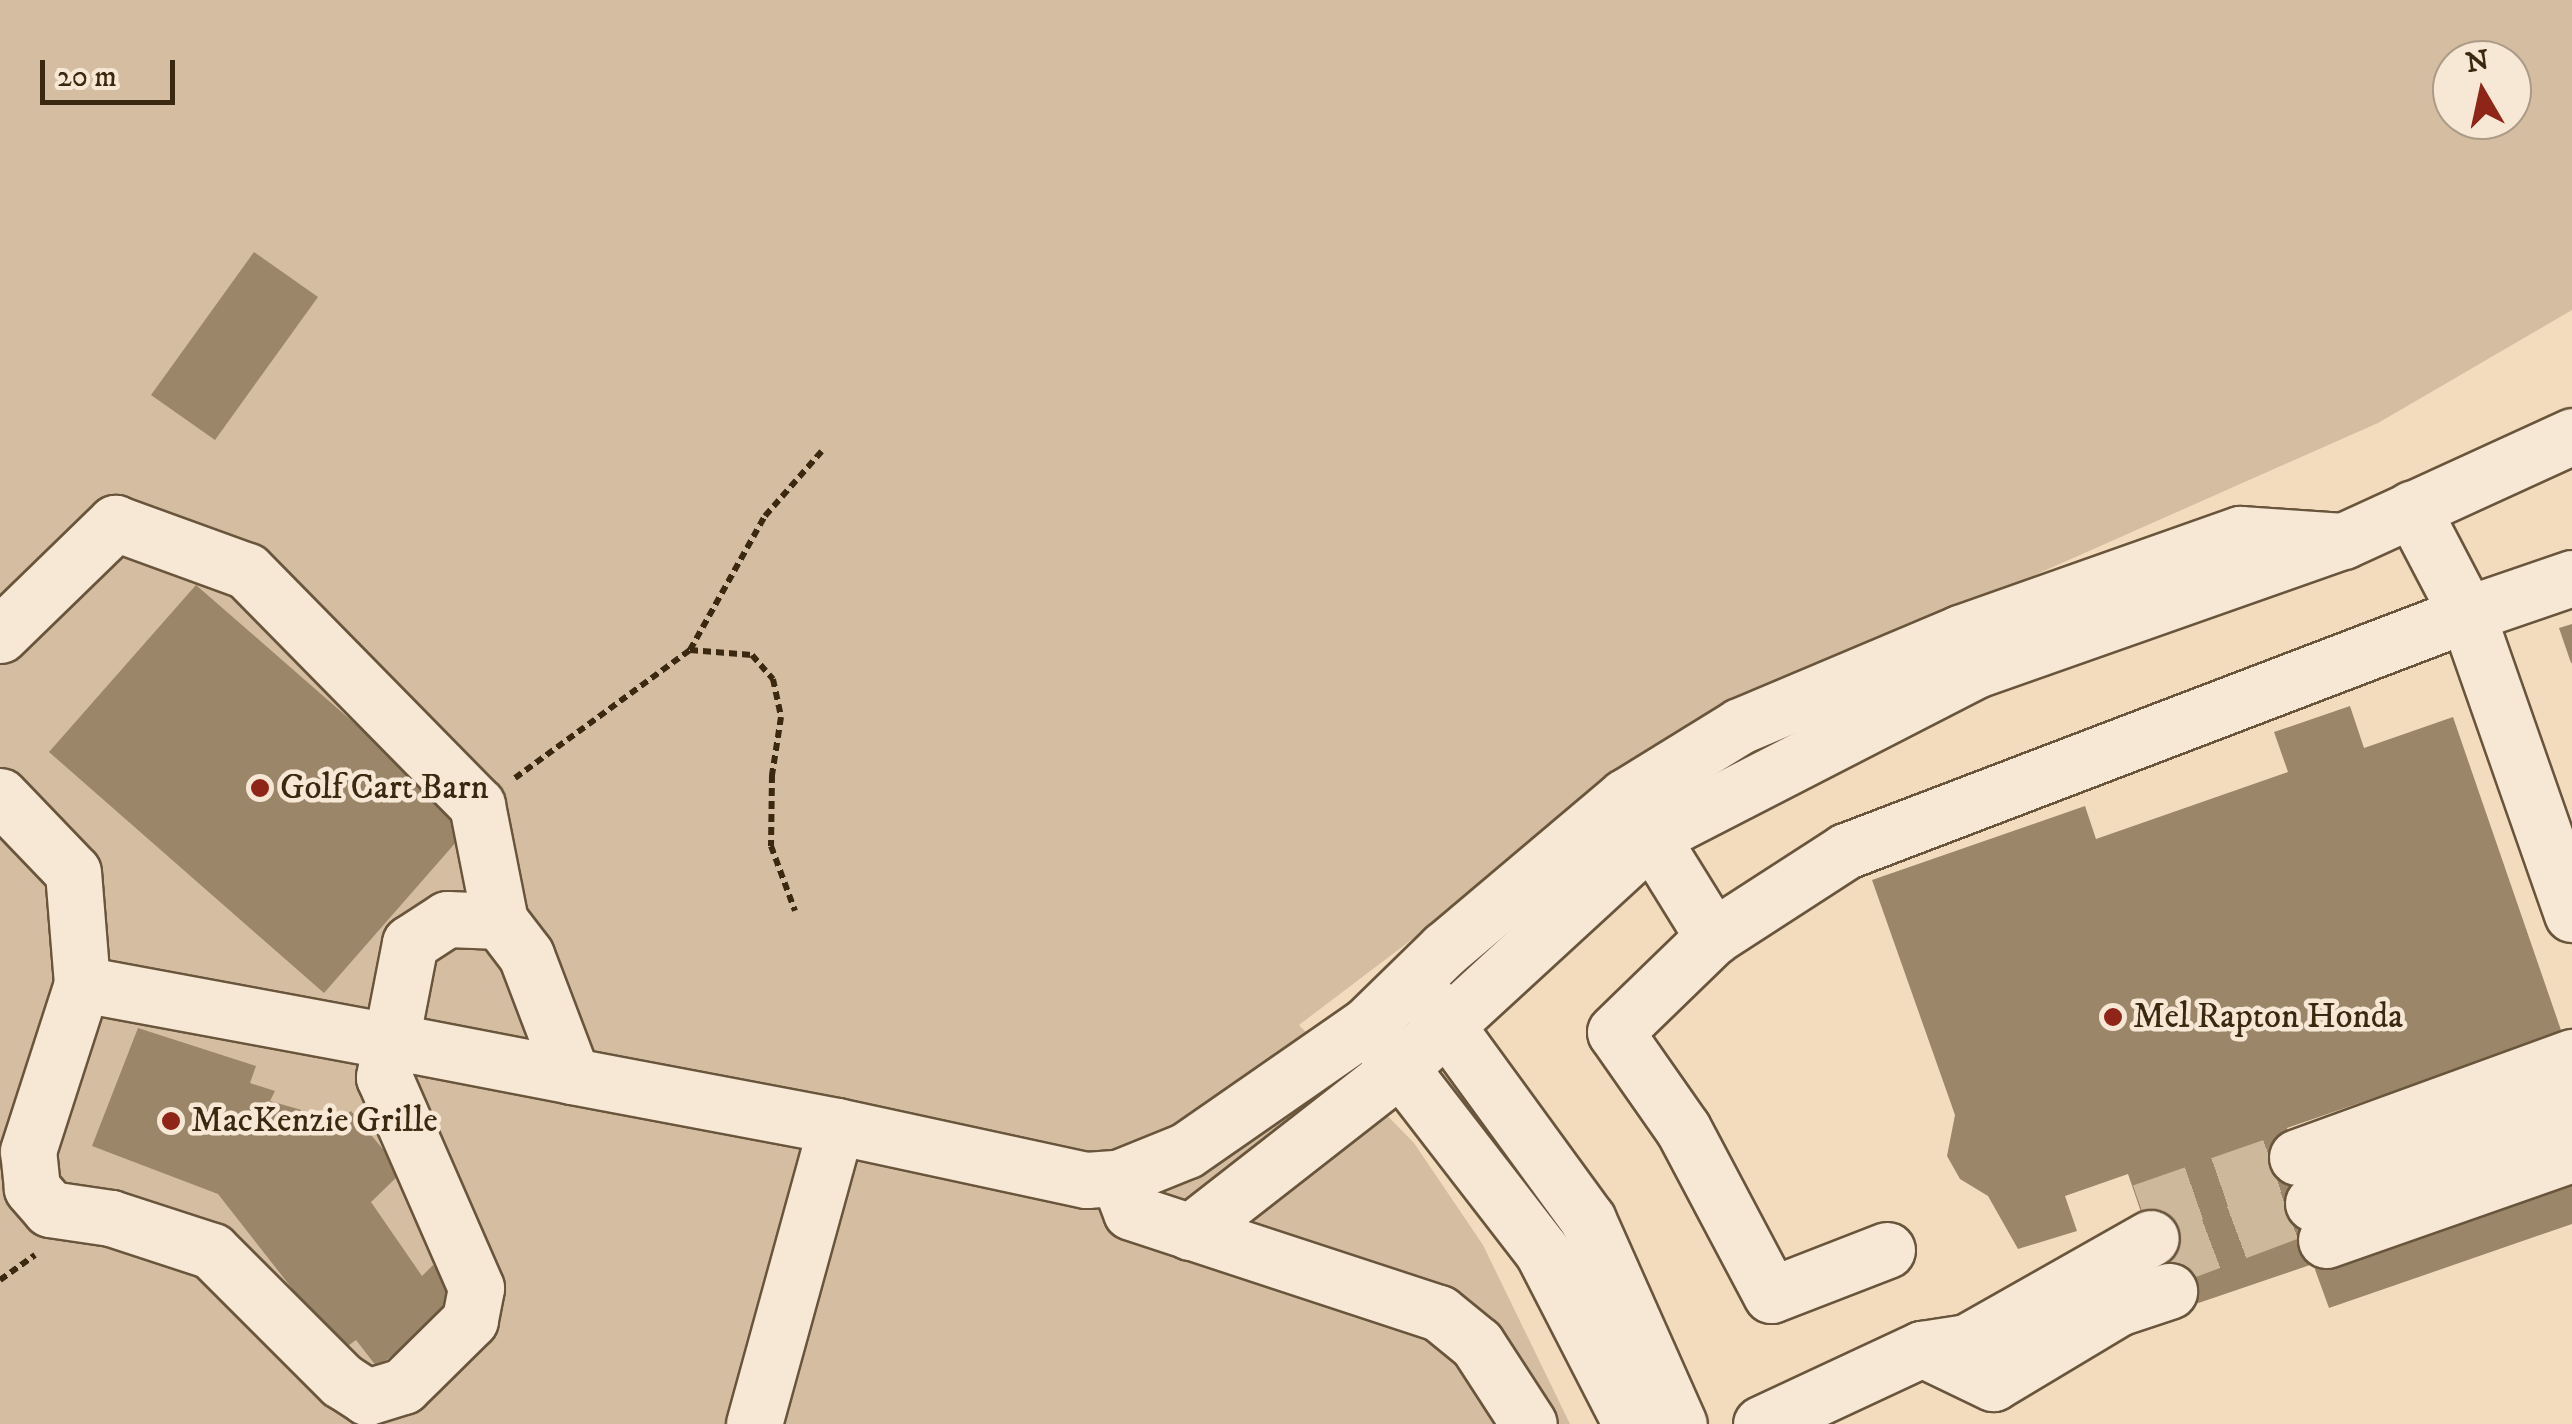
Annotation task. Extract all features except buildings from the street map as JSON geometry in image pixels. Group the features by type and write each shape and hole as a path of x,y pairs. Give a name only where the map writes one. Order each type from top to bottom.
{"street":[{"path":"1190,1232 1400,1068 1652,838 1976,670 2342,541 2572,436"},
{"path":"2412,510 2467,614 2572,914"},
{"path":"0,635 115,523 247,571 477,805 500,921 526,956 572,1076"},
{"path":"82,984 836,1126 1086,1180 1118,1178 1187,1150 1367,1024 1625,798 1740,726 1960,633 2240,534 2342,541"},
{"path":"1887,1250 1770,1295 1683,1129 1614,1032 1713,937 1846,851 2467,614 2572,578"},
{"path":"0,796 73,872 82,984 28,1151 32,1188 50,1209 111,1218 212,1251 342,1382 382,1411 470,1320 476,1288 384,1077 410,943 448,919 500,921"},
{"path":"1652,838 1713,937"},
{"path":"1412,981 1447,1022 1588,1220 1679,1424"},
{"path":"1367,1024 1542,1251 1631,1424"},
{"path":"2310,1195 2572,1057"},
{"path":"2310,1195 2572,1086"},
{"path":"2310,1195 2572,1110"},
{"path":"754,1424 836,1126"},
{"path":"2310,1195 2572,1154"},
{"path":"1118,1178 1131,1212 1440,1313 1477,1344 1529,1424"},
{"path":"1762,1424 1922,1349 1952,1320 2155,1250 2118,1308 1993,1382 1922,1349"}],"path":[{"path":"477,805 690,650 765,516 822,451"},
{"path":"690,650 752,655 773,679 781,717 771,846 794,912"}],"shaded area":[{"path":"0,0 2572,0 2572,310 2378,423 2001,590 1824,659 1650,759 1299,1025 1414,1143 1483,1245 1570,1424 0,1424"}],"tunnel":[{"path":"2142,1211 2297,1157"},
{"path":"2159,1261 2313,1203"}],"place":[{"name":"Golf Cart Barn","path":"260,788"},
{"name":"Mel Rapton Honda","path":"2113,1017"},
{"name":"MacKenzie Grille","path":"171,1121"}]}
